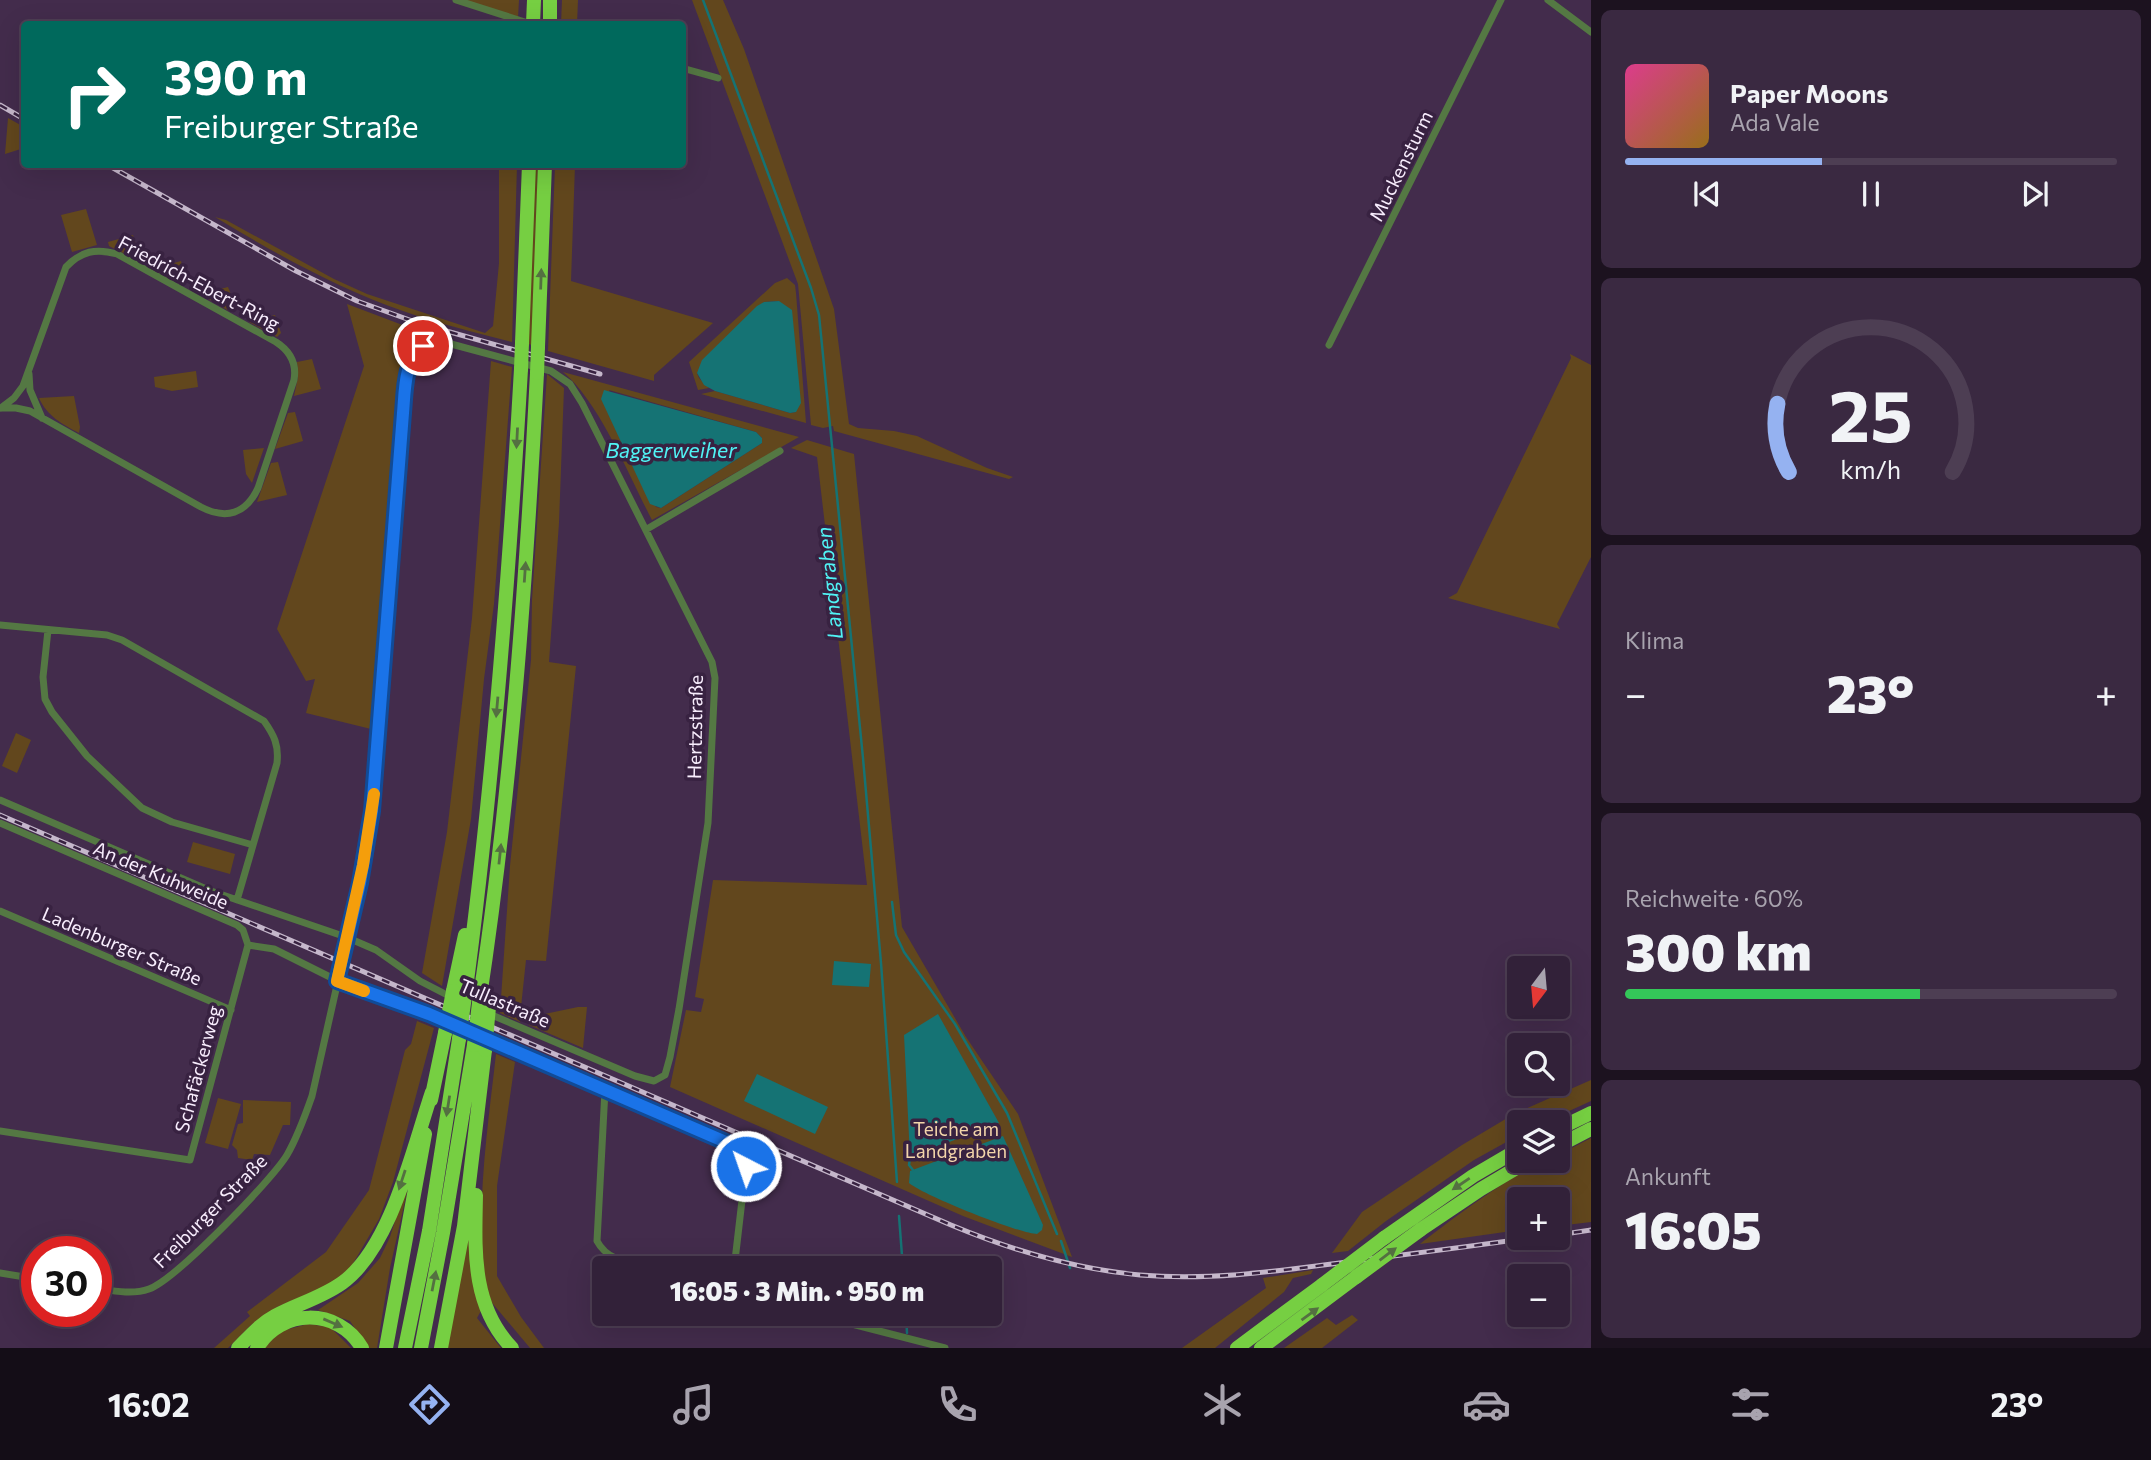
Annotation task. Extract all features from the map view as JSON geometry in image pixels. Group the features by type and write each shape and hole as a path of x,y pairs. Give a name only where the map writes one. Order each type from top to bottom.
{"highway":[{"path":"532,21 534,0"},
{"path":"550,0 550,21"},
{"path":"405,1348 429,1231 452,1036 481,872 503,639 523,343 529,168"},
{"path":"421,1348 479,1048 484,1005 544,372 538,347 545,168"},
{"path":"238,1348 272,1318 321,1296 345,1281 369,1255 389,1216 452,1036"},
{"path":"479,1048 475,1251 478,1279 490,1318 512,1348"},
{"path":"386,1348 432,1092"},
{"path":"1570,1123 1591,1113"},
{"path":"1570,1140 1591,1129"},
{"path":"441,1348 464,1226 476,1137"},
{"path":"1237,1348 1384,1238 1473,1176 1507,1156"},
{"path":"1261,1348 1420,1230 1508,1173"},
{"path":"257,1348 264,1337 277,1326 293,1319 310,1317 327,1319 342,1326 362,1348"}],"street":[{"path":"456,0 525,21"},
{"name":"Muckensturm","path":"1329,345 1501,0"},
{"path":"1548,0 1591,32"},
{"path":"686,69 719,78"},
{"name":"Friedrich-Ebert-Ring","path":"104,250 117,254 276,342 287,350 294,363 294,380 258,488 252,501 234,513 208,511 30,411 0,408 14,397 29,373 66,267 79,255 90,251 104,250"},
{"name":"Freiburger Straße","path":"112,1290 137,1292 163,1282 236,1212 286,1156 302,1125 312,1096 360,883 372,811 403,413 409,366 414,354 423,346 440,341 544,372"},
{"name":"Hertzstraße","path":"544,372 570,384 582,403 712,662 715,678 706,835 670,1057 665,1075 659,1080"},
{"path":"29,373 30,390 43,418"},
{"path":"647,529 780,451"},
{"path":"0,625 107,635 122,640 264,721 274,735 278,752 237,900"},
{"path":"48,630 43,677 45,699 52,712 88,756 142,808 172,822 253,845"},
{"name":"Tullastraße","path":"0,800 211,891 346,937 392,960 437,991 635,1076 659,1080"},
{"name":"An der Kuhweide","path":"0,823 237,925 243,930 248,945"},
{"name":"Ladenburger Straße","path":"0,911 231,1010"},
{"path":"248,945 285,953 337,981 429,1014 735,1146 742,1151 746,1166 736,1256"},
{"name":"Schafäckerweg","path":"0,1132 190,1160 248,945"},
{"path":"605,1090 597,1241 601,1250 609,1256"},
{"path":"0,1273 21,1276"},
{"path":"860,1326 945,1348"}],"green space":[{"path":"462,0 519,0 518,18"},
{"path":"562,0 578,0 577,21 561,21"},
{"path":"692,0 723,0 744,49 834,309 849,424 858,428 917,436 1013,477 1009,479 834,431 833,426 823,428 811,425 798,284"},
{"path":"8,118 21,125 21,149 5,154"},
{"path":"499,168 517,168 512,342 430,320 354,292 215,217 226,220 367,294 485,333 493,326 499,263"},
{"path":"534,168 538,168 532,345 528,344"},
{"path":"555,168 575,168 571,281 713,323 654,375 654,381 548,351"},
{"path":"86,209 97,245 72,252 61,215"},
{"path":"133,235 138,252 135,259 109,246 108,242"},
{"path":"181,261 185,278 182,285 153,269"},
{"path":"787,278 795,285 806,423 701,394 715,391 790,413 796,412 779,301 764,302 697,373 709,388 698,390 689,362 775,283"},
{"path":"228,287 234,302 229,311 200,294"},
{"path":"347,304 413,329 399,375 371,729 306,713 315,679 306,681 277,629 364,366"},
{"path":"275,315 281,333 277,337 249,322"},
{"path":"1570,354 1591,365 1591,557 1557,624 1560,629 1448,598 1457,593 1571,358"},
{"path":"312,359 321,389 294,396 298,377 297,362"},
{"path":"491,361 512,367 494,604 471,819 442,986 422,973 447,832 472,618"},
{"path":"196,371 198,387 172,391 155,387 154,377"},
{"path":"563,372 799,437 652,520 613,441 577,385","holes":["609,390 756,432 762,438 762,443 661,508 656,507"]},
{"path":"547,374 564,388 559,523 549,662 576,666 546,961 526,960 521,1007 527,1010 520,1022 500,1013 510,866 531,660 532,600"},
{"path":"74,396 79,433 51,415 39,398"},
{"path":"295,412 303,441 275,449 288,413"},
{"name":"Teiche am Landgraben","path":"807,440 854,454 902,927 966,1037 1018,1114 1072,1257 963,1216 670,1087 686,1010 701,1012 704,999 695,997 713,880 867,885 817,457 791,448"},
{"path":"264,448 252,483 246,474 243,450"},
{"path":"278,462 287,495 257,502 271,463"},
{"path":"16,733 31,740 17,773 2,766"},
{"path":"193,842 235,854 230,874 187,862"},
{"path":"587,1007 583,1048 529,1025 528,1021 535,1016"},
{"path":"417,1021 434,1028 393,1182 379,1219 351,1267 331,1284 277,1307 251,1325 228,1348 214,1348 250,1316 247,1312 326,1252 369,1190 405,1050 411,1044"},
{"path":"496,1054 515,1062 497,1186 497,1276 521,1317 544,1348 530,1348 488,1298 477,1318 501,1348 446,1348 471,1217 474,1289 487,1297 483,1266 482,1205"},
{"path":"1591,1080 1591,1101 1570,1111 1523,1110 1555,1096 1570,1096 1570,1089"},
{"path":"218,1098 241,1104 228,1149 205,1143"},
{"path":"243,1100 291,1102 290,1125 283,1125 270,1155 254,1154 252,1160 238,1158 237,1150 232,1145 238,1124 243,1123"},
{"path":"1507,1118 1507,1142 1474,1160 1348,1251 1332,1253 1362,1212"},
{"path":"1591,1138 1591,1222 1570,1225 1570,1187 1507,1187 1507,1232 1420,1244 1522,1173 1570,1173 1570,1149"},
{"path":"415,1156 390,1268 377,1348 368,1348 350,1321 318,1310 358,1283 380,1258 390,1237"},
{"path":"1313,1270 1311,1274 1293,1278 1284,1292 1215,1348 1182,1348 1266,1288 1263,1278"},
{"path":"1352,1315 1358,1320 1322,1348 1284,1348 1327,1318 1336,1325"},
{"path":"308,1324 330,1327 351,1348 264,1348 281,1331"}],"water":[{"name":"Baggerweiher","path":"779,301 792,310 801,403 796,412 790,413 715,391 704,385 697,373 702,360 757,306 764,302"},
{"name":"Baggerweiher","path":"604,390 756,432 762,438 762,443 661,508 650,504 601,399"},
{"path":"834,961 871,964 869,987 832,985"},
{"path":"938,1014 999,1123 910,1157 904,1035"},
{"path":"757,1074 828,1107 815,1134 744,1101"},
{"path":"1003,1136 1043,1225 1037,1234 972,1213 909,1183 910,1171"}],"waterway":[{"name":"Landgraben","path":"703,0 819,315 863,758 897,1182"},
{"path":"892,902 896,935 904,952 955,1024 1007,1113 1057,1234"},
{"path":"910,1157 909,1165 913,1170"},
{"name":"Landgraben","path":"899,1216 902,1256"},
{"path":"1061,1241 1070,1268"},
{"name":"Landgraben","path":"907,1326 907,1333"}],"railway":[{"path":"0,105 21,117"},
{"path":"113,168 296,271 357,301 418,323 600,374"},
{"path":"0,815 951,1225 1043,1257 1115,1272 1192,1277 1295,1269 1507,1241"},
{"path":"1570,1233 1591,1230"}],"slow traffic":[{"path":"364,991 337,981 360,883 374,794"}],"route":[{"path":"423,346 414,354 409,366 403,413 379,744 367,848 337,981 429,1014 735,1146 742,1151 746,1166"}]}
